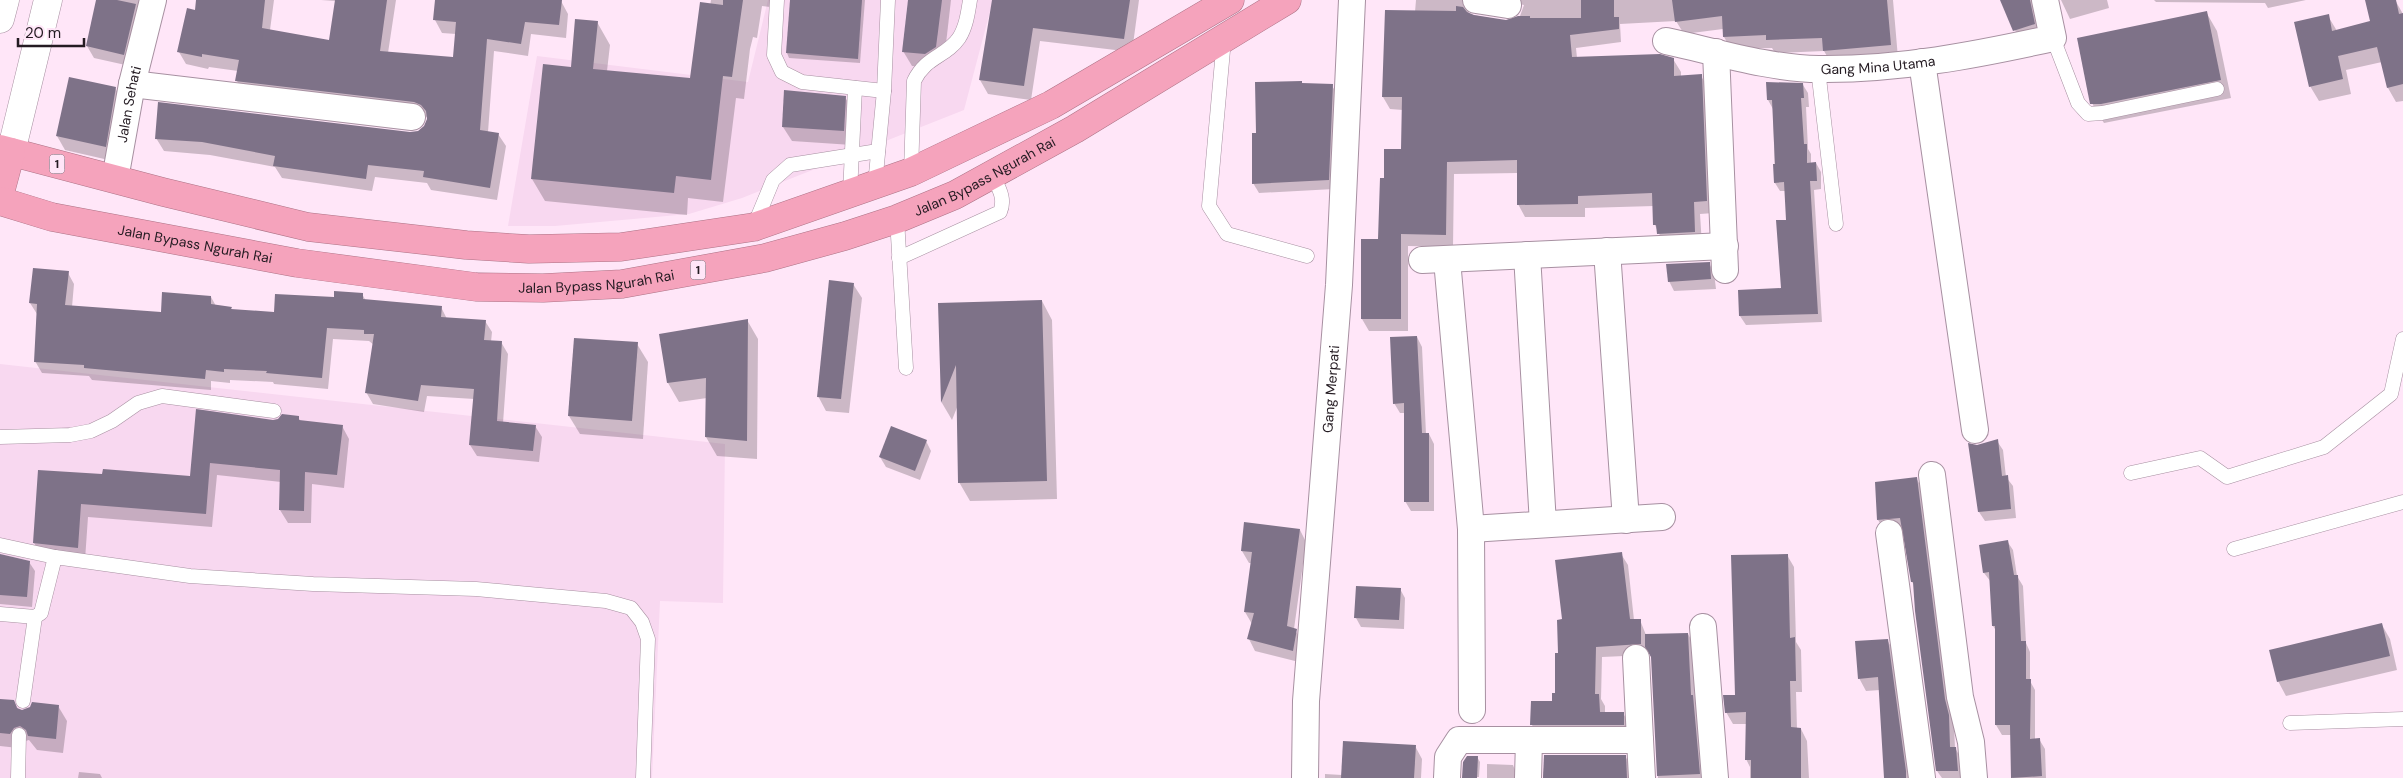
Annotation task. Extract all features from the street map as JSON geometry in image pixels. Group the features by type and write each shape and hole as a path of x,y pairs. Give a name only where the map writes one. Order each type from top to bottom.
{"highway":[{"name":"1","path":"6,150 163,192 308,227 466,245 529,249 621,247 754,227 911,172 1051,105 1203,8 1230,0"},
{"name":"Jalan Bypass Ngurah Rai","path":"0,201 52,218 297,263 476,287 543,288 622,284 765,258 845,236 897,219 955,195 1075,129 1287,0"},
{"path":"0,194 6,150"}],"main road":[{"path":"0,19 5,0"},
{"path":"6,150 48,0"}],"street":[{"name":"Jalan Sehati","path":"115,178 132,84 152,0"},
{"name":"Gang Merpati","path":"1305,778 1307,682 1340,285 1352,0"},
{"path":"1476,0 1508,5"},
{"path":"2045,0 2053,38"},
{"name":"Gang Mina Utama","path":"1666,41 1762,62 1818,69 1922,62 1988,52 2053,38"},
{"path":"1472,710 1470,529 1434,260 1607,251 1725,258 1716,52"},
{"path":"1922,62 1975,430"},
{"path":"132,84 412,117"},
{"path":"1607,251 1626,520"},
{"path":"1527,255 1543,524"},
{"path":"1932,475 1960,697 1972,749 1974,778"},
{"path":"1470,529 1662,517"},
{"path":"1889,533 1922,778"},
{"path":"1703,627 1715,778"},
{"path":"1636,658 1642,778"},
{"path":"1447,778 1448,757 1459,740 1640,740"},
{"path":"1528,778 1529,740"}],"lane":[{"path":"777,0 774,55 782,72 802,82 884,91"},
{"path":"862,190 878,150 884,91 888,0"},
{"path":"911,172 914,81 920,68 947,50 958,39 966,23 970,0"},
{"path":"1224,38 1209,206 1227,234 1307,256"},
{"path":"2053,38 2078,103 2088,114 2102,113 2217,89"},
{"path":"1818,69 1836,224"},
{"path":"855,88 852,154 862,190"},
{"path":"754,227 773,180 790,166 878,150"},
{"path":"899,258 1000,212 1003,204 1002,195 992,174"},
{"path":"897,219 906,368"},
{"path":"2131,473 2200,458 2227,477 2324,447 2390,394 2403,338"},
{"path":"0,437 70,436 91,431 112,421 138,403 162,396 274,412"},
{"path":"2234,549 2403,502"},
{"path":"0,545 55,557 190,576 313,584 476,589 606,601 631,608 642,622 648,639 643,778"},
{"path":"0,614 35,617 41,613 55,557"},
{"path":"23,701 35,617"},
{"path":"2290,723 2403,719"},
{"path":"18,778 20,735"}],"shaded area":[{"path":"768,0 993,0 964,110 742,198 689,214 555,226 508,226 537,56 748,82"},
{"path":"0,364 725,444 723,603 660,601 652,778 0,778"}],"building":[{"path":"96,0 117,0 136,4 124,55 86,46"},
{"path":"196,0 265,0 262,28 329,40 335,0 387,0 380,51 453,57 456,22 433,20 435,0 562,0 559,25 525,22 521,44 487,39 480,130 499,133 490,188 423,177 424,171 368,165 366,179 273,166 275,156 202,142 155,139 158,102 410,132 418,131 424,126 427,119 426,111 421,105 414,102 235,81 239,60 202,54 202,57 177,52 187,8 195,10"},
{"path":"723,0 743,0 732,77 723,76 711,180 676,176 674,193 531,179 543,64 571,67 575,19 598,21 593,69 690,78 700,2 723,5"},
{"path":"790,0 862,0 858,59 786,53"},
{"path":"908,0 942,0 936,47 925,54 902,52"},
{"path":"992,0 1130,0 1124,39 1033,28 1024,86 979,80"},
{"path":"1581,0 1614,0 1614,17 1619,17 1619,29 1570,35 1572,57 1660,54 1674,58 1674,76 1702,74 1707,201 1694,202 1695,232 1657,234 1656,225 1653,225 1652,193 1578,196 1578,204 1517,205 1517,160 1447,162 1446,235 1401,234 1401,319 1361,319 1361,239 1378,239 1380,178 1384,178 1384,149 1401,149 1402,97 1382,97 1385,10 1456,11 1456,6 1463,7 1467,12 1474,15 1506,20 1518,16 1530,16 1530,18 1581,18"},
{"path":"1672,0 1887,0 1891,45 1823,51 1822,38 1766,40 1766,35 1723,37 1722,16 1675,22"},
{"path":"2000,0 2030,0 2035,24 2013,31"},
{"path":"2365,0 2396,0 2399,14 2403,13 2403,84 2387,88 2377,47 2338,56 2343,79 2309,87 2294,22 2329,14 2332,31 2370,21"},
{"path":"2207,11 2221,80 2101,104 2090,104 2077,38"},
{"path":"69,77 116,87 106,147 56,136"},
{"path":"1302,81 1302,83 1333,84 1329,180 1252,184 1252,133 1256,133 1255,82"},
{"path":"1766,82 1803,83 1804,98 1801,98 1804,144 1807,144 1807,163 1816,162 1817,181 1810,181 1818,314 1739,316 1738,290 1781,288 1776,220 1786,220 1784,182 1774,183 1772,100 1767,100"},
{"path":"784,90 846,96 844,131 782,127"},
{"path":"1710,262 1711,279 1668,282 1666,264"},
{"path":"33,268 69,271 65,305 161,312 162,292 211,296 211,304 232,307 231,309 274,312 275,294 334,297 334,291 363,293 363,299 442,306 441,317 486,320 484,340 502,341 497,421 536,425 533,451 469,445 474,389 421,385 418,401 365,393 374,334 364,334 364,330 327,328 322,378 266,373 267,371 224,369 224,372 206,370 205,379 84,368 84,365 34,362 37,304 29,303"},
{"path":"829,280 854,283 841,399 817,397"},
{"path":"1042,300 1047,481 958,483 956,365 941,403 938,303"},
{"path":"748,319 747,441 705,437 706,378 667,383 659,334"},
{"path":"1417,336 1422,433 1429,433 1429,502 1404,502 1404,403 1393,404 1390,337"},
{"path":"574,338 638,342 632,421 568,416"},
{"path":"196,409 273,420 278,419 282,414 299,416 299,420 343,425 337,475 305,472 304,511 279,510 280,470 210,463 206,514 81,504 78,548 33,543 38,470 102,474 103,469 190,476"},
{"path":"891,426 927,440 915,471 879,457"},
{"path":"1998,439 2002,476 2008,475 2011,509 1978,512 1968,443 1977,445"},
{"path":"1917,477 1945,699 1949,715 1950,747 1956,747 1958,771 1936,771 1915,611 1913,582 1911,582 1900,518 1877,520 1875,482"},
{"path":"1244,522 1300,529 1287,626 1297,629 1293,651 1247,639 1254,613 1244,612 1252,552 1241,551"},
{"path":"2008,540 2014,575 2018,575 2021,641 2026,641 2026,679 2031,679 2030,739 2040,738 2042,776 2011,778 2010,725 1995,725 1995,626 1992,626 1989,572 1983,573 1979,545"},
{"path":"1622,552 1630,619 1641,619 1641,644 1596,647 1595,694 1599,694 1600,712 1624,712 1624,725 1530,725 1531,701 1552,701 1552,693 1555,693 1555,653 1558,653 1557,620 1562,619 1555,560"},
{"path":"0,554 30,561 27,597 0,595"},
{"path":"1788,554 1790,638 1795,637 1796,681 1790,681 1791,727 1801,728 1801,778 1751,778 1751,760 1745,760 1746,712 1725,713 1723,695 1735,695 1731,555"},
{"path":"1356,586 1401,588 1399,620 1354,618"},
{"path":"2382,623 2390,656 2277,682 2269,650"},
{"path":"1688,633 1691,695 1693,695 1700,774 1657,776 1651,657 1645,647 1645,634"},
{"path":"1888,639 1906,778 1884,778 1878,677 1858,679 1855,641"},
{"path":"0,699 14,700 17,708 22,710 30,707 32,702 59,705 56,739 28,736 26,730 20,726 14,728 10,734 0,733"},
{"path":"1343,741 1416,745 1414,778 1341,778"},
{"path":"1544,755 1626,755 1627,778 1543,778"},
{"path":"1467,756 1478,756 1477,778 1462,778 1463,762"}]}
